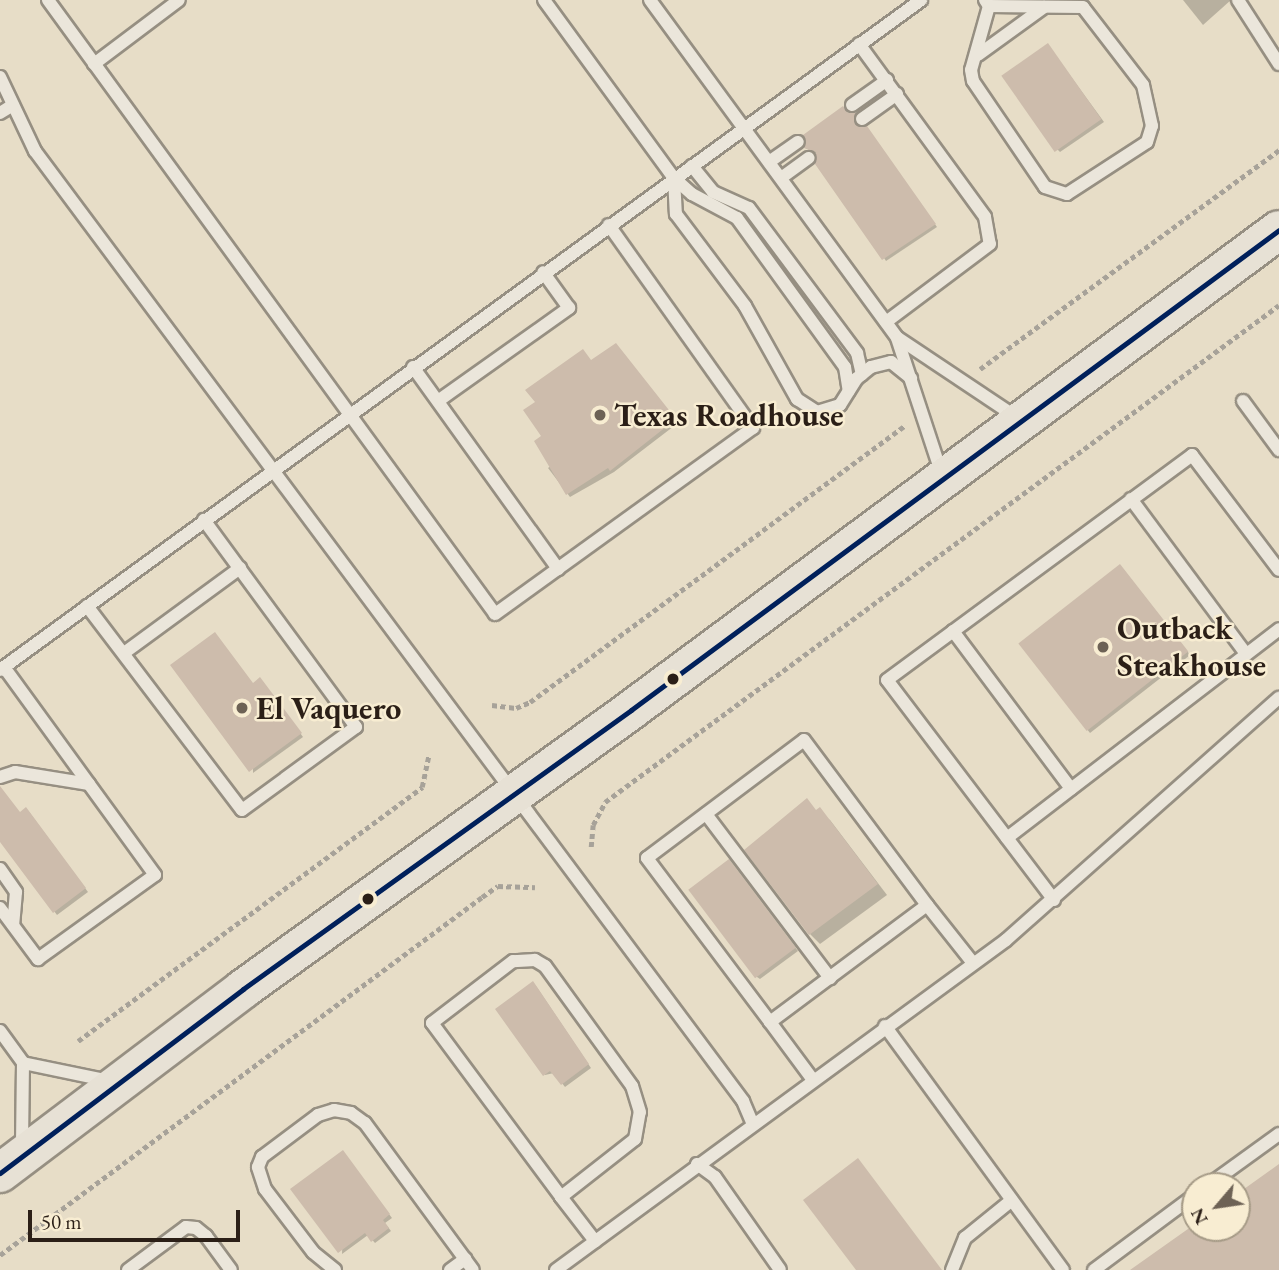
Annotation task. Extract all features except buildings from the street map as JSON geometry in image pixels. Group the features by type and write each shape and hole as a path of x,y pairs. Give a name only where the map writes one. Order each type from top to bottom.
{"main road":[{"path":"11,1165 1279,230"}],"lane":[{"path":"48,0 495,614 753,428 609,225"},
{"path":"544,0 674,178 692,194 737,218 845,367 849,391"},
{"path":"650,0 897,338 943,477"},
{"path":"0,908 38,959 155,874 2,668 274,466 921,0"},
{"path":"1238,0 1277,55"},
{"path":"94,64 170,3"},
{"path":"987,3 1044,7 1083,7 1135,75 1150,107 1152,126 1147,142 1079,188 1056,193 1045,187 981,98 971,71 978,55 987,3"},
{"path":"978,55 1044,7"},
{"path":"859,44 985,217 990,244 886,322"},
{"path":"0,76 35,150 274,466 743,1101 753,1124"},
{"path":"852,105 887,80"},
{"path":"862,119 897,94"},
{"path":"0,113 13,105"},
{"path":"769,162 798,142"},
{"path":"781,178 809,158"},
{"path":"692,166 713,192 749,208 857,354 862,374"},
{"path":"674,178 676,215 746,306 797,399 817,412 840,405 862,374 891,362 912,379"},
{"path":"438,401 569,308 543,272"},
{"path":"897,338 1022,421"},
{"path":"413,366 558,569"},
{"path":"1242,401 1279,450"},
{"path":"1054,900 887,680 1192,455 1279,570"},
{"path":"1131,499 1246,654"},
{"path":"87,606 242,810 356,727 204,520"},
{"path":"124,653 240,568"},
{"path":"1007,838 1279,629"},
{"path":"953,631 1070,789"},
{"path":"556,1270 973,963 1054,900 1279,698"},
{"path":"813,1080 647,858 804,740 973,963"},
{"path":"0,777 15,772 89,784"},
{"path":"706,814 830,978"},
{"path":"0,869 16,892 13,925"},
{"path":"770,1022 927,905"},
{"path":"561,1197 635,1139 640,1112 632,1086 545,966 535,960 513,961 432,1023 561,1197 595,1241"},
{"path":"885,1026 1063,1270"},
{"path":"0,1031 23,1063 11,1165"},
{"path":"23,1063 119,1083"},
{"path":"335,1270 313,1252 265,1189 258,1167 262,1157 318,1115 334,1110 351,1113 365,1123 474,1270"},
{"path":"1226,1172 1279,1134"},
{"path":"697,1164 715,1177 780,1270"},
{"path":"952,1270 965,1238 1012,1200"},
{"path":"1094,1270 1181,1205"},
{"path":"128,1270 186,1227 206,1236 231,1270"},
{"path":"450,1270 465,1259"}],"path":[{"path":"961,379 994,361 1279,150"},
{"path":"591,847 593,825 606,803 1279,305"},
{"path":"492,705 516,708 530,702 923,410"},
{"path":"78,1041 422,787 429,755"},
{"path":"0,1255 498,886 535,887"}],"transit line":[{"path":"0,1173 243,989 631,710 1279,230"}],"place":[{"name":"Texas Roadhouse","path":"600,415"},
{"name":"Outback Steakhouse","path":"1103,647"},
{"name":"El Vaquero","path":"242,708"}]}
